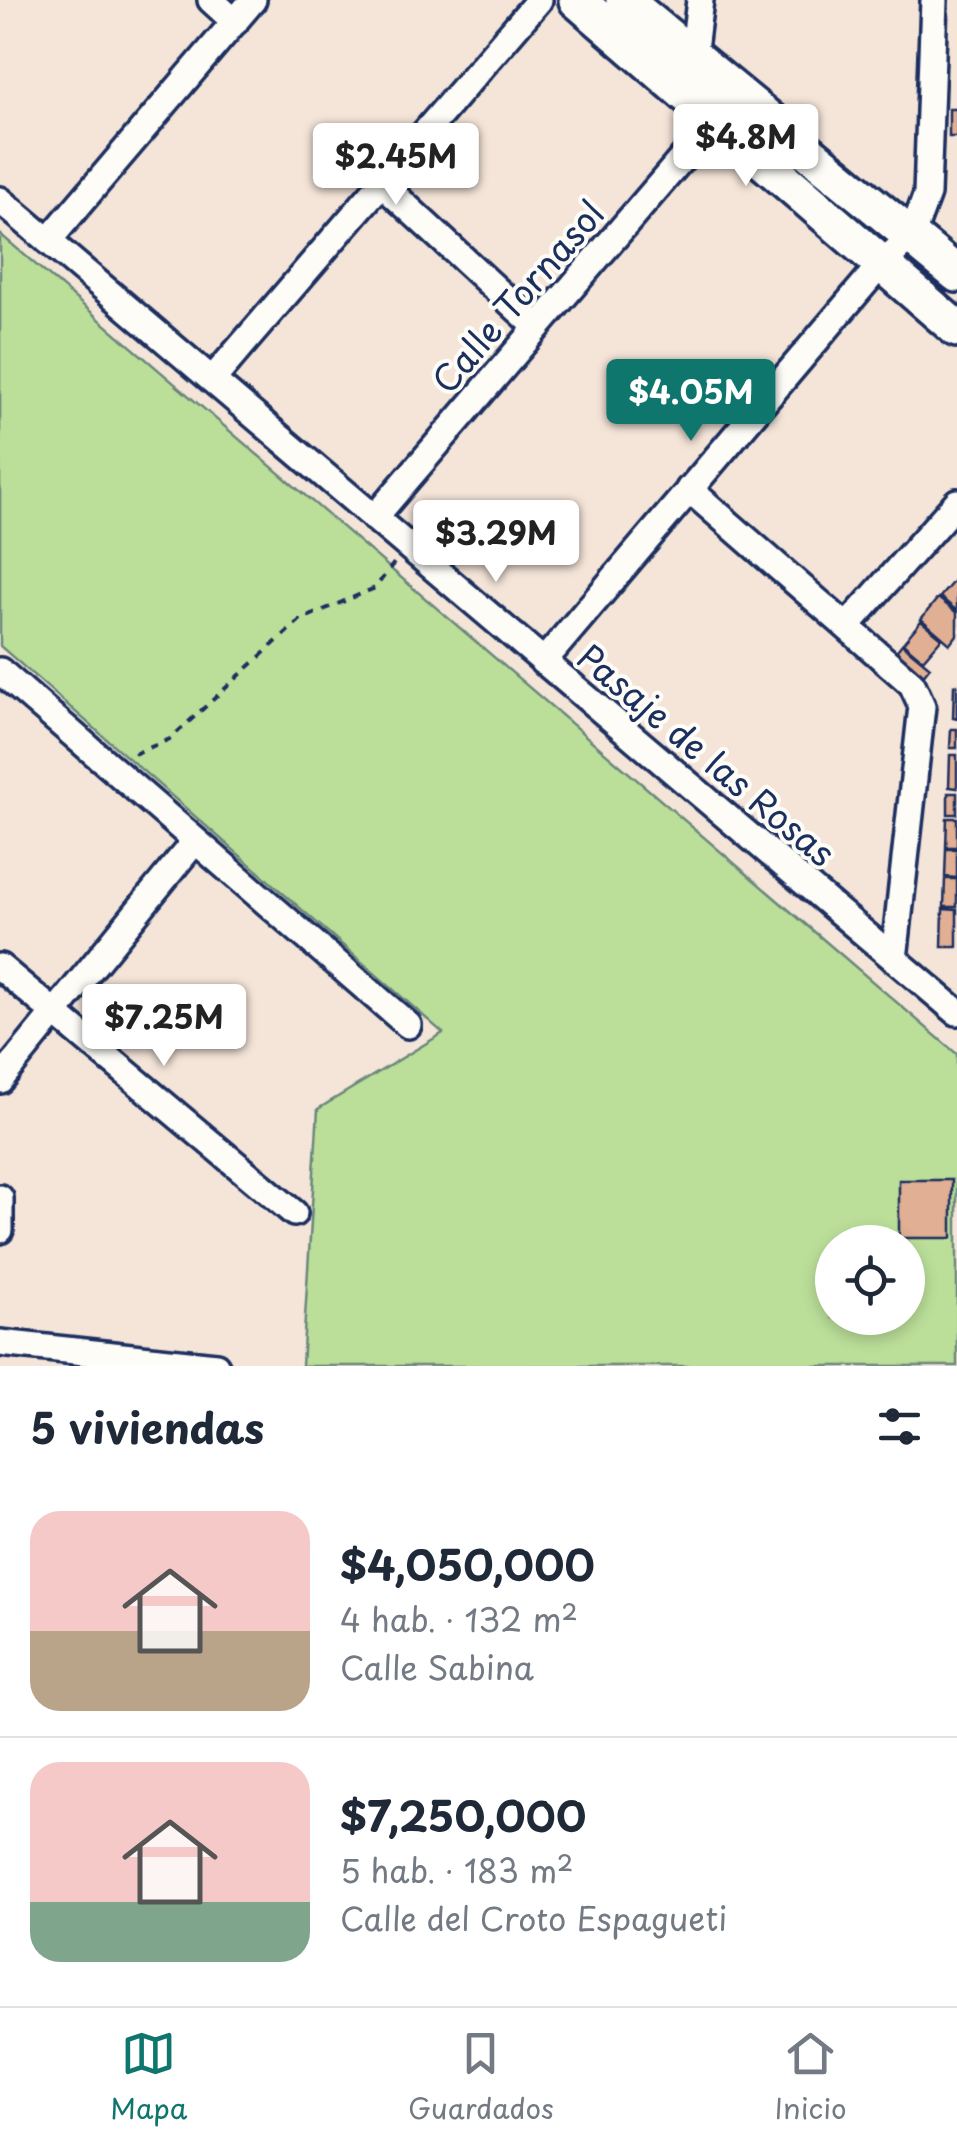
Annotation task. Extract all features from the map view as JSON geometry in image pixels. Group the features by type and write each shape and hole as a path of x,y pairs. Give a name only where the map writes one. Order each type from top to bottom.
{"street":[{"path":"211,0 235,22"},
{"path":"48,242 253,0"},
{"path":"212,380 539,0"},
{"path":"577,0 683,71 957,274"},
{"path":"624,0 683,71 715,120 957,329"},
{"path":"683,71 700,0"},
{"path":"543,662 882,263 911,238 927,194 945,51 934,0"},
{"name":"Calle Tornasol","path":"374,518 715,120"},
{"path":"381,183 536,326"},
{"name":"Pasaje de las Rosas","path":"0,200 957,1012"},
{"path":"689,489 912,684 922,706 894,958"},
{"path":"848,625 957,502"},
{"path":"0,671 408,1025"},
{"path":"0,1080 195,841"},
{"path":"0,967 294,1213"},
{"path":"0,1198 0,1230"},
{"path":"2,1337 216,1366"}],"path":[{"path":"118,773 136,751 170,740 300,620 374,588 407,546"}],"green space":[{"path":"0,234 957,1054 957,1366 302,1366 318,1109 443,1033 0,646"}],"building":[{"path":"949,109 957,109 957,137 949,137"},
{"path":"957,577 957,611 940,597"},
{"path":"938,598 957,613 957,635 950,644 921,619"},
{"path":"921,621 942,638 923,660 903,643"},
{"path":"902,644 930,667 922,677 894,654"},
{"path":"957,685 957,719 953,718"},
{"path":"951,729 957,729 957,748 950,748"},
{"path":"950,755 957,755 957,788 949,787"},
{"path":"948,793 957,793 957,814 948,814"},
{"path":"947,818 957,818 957,847 946,847"},
{"path":"946,849 957,849 957,878 945,877"},
{"path":"945,879 957,879 957,907 944,907"},
{"path":"943,909 957,910 957,947 942,947"},
{"path":"899,1180 952,1180 952,1238 925,1238 925,1225 899,1225"}]}
